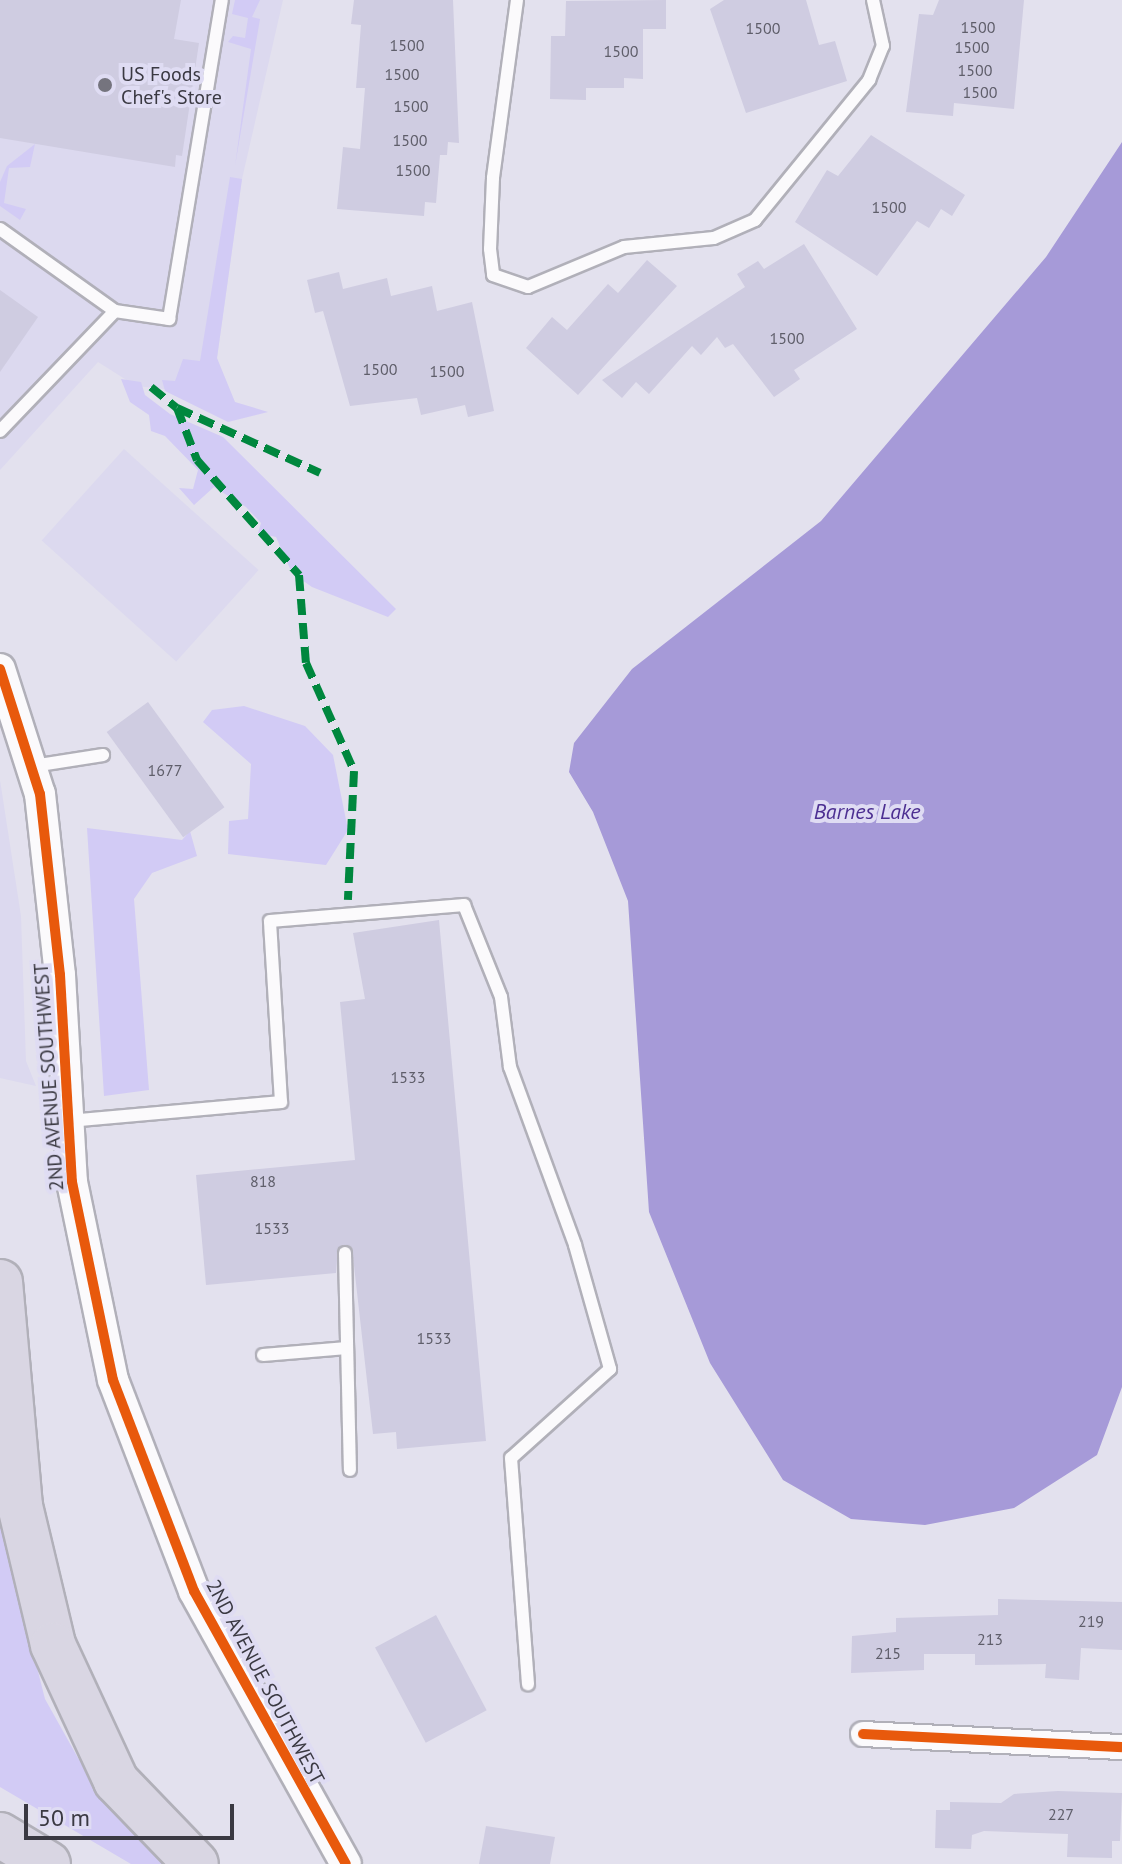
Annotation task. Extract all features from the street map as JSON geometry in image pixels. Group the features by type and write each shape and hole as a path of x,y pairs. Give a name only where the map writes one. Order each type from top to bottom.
{"highway":[{"path":"0,1282 20,1506 53,1645 116,1781 196,1864"},
{"path":"0,1835 48,1864"}],"street":[{"name":"2ND AVENUE SOUTHWEST","path":"0,669 33,766 49,853 68,1121 89,1279 136,1451 194,1591 346,1864"},
{"path":"863,1734 1122,1747"}],"lane":[{"path":"0,229 115,311 169,319 222,0"},
{"path":"517,0 493,178 490,249 493,275 528,287 624,247 714,238 755,220 869,80 883,46 873,0"},
{"path":"0,431 115,311"},
{"path":"33,766 103,755"},
{"path":"68,1121 281,1102 270,921 464,905 501,997 510,1067 575,1245 610,1369 511,1458 528,1684"},
{"path":"345,1253 350,1470"},
{"path":"263,1355 347,1348"}],"shaded area":[{"path":"0,0 283,0 242,179 212,394 136,386 98,362 0,470"},
{"path":"235,0 260,0 252,17 260,19 235,166 251,49 228,42 233,36 245,38 248,18 232,14"},
{"path":"35,144 30,167 9,168 4,203 26,209 20,220 0,206 0,182 7,166"},
{"path":"230,177 242,179 217,358 235,402 268,412 228,422 165,391 162,380 175,381 183,359 200,361"},
{"path":"121,379 141,382 145,395 170,414 223,437 396,609 388,617 312,587 292,573 276,537 258,533 261,523 246,507 214,487 194,505 179,488 193,489 198,470 165,436 151,431 149,415 130,402"},
{"path":"124,449 259,570 176,662 42,540"},
{"path":"244,706 305,726 333,755 348,830 326,865 228,854 229,821 248,819 251,764 203,722 212,710"},
{"path":"0,780 21,916 26,1061 36,1086 0,1078"},
{"path":"87,828 182,840 190,831 197,856 152,873 134,899 149,1090 104,1096"},
{"path":"0,1522 45,1699 78,1758 169,1864 131,1864 0,1787"}],"water":[{"name":"Barnes Lake","path":"1122,142 1122,1387 1097,1455 1014,1508 925,1525 851,1519 783,1480 710,1363 649,1212 628,901 593,812 569,772 574,743 632,669 821,521 1046,257"}],"building":[{"name":"US Foods Chef's Store","path":"0,0 181,0 174,39 199,43 182,156 176,155 175,167 0,138"},
{"path":"354,0 453,0 459,143 448,142 447,155 440,155 436,203 425,202 424,216 337,209 343,147 360,149 365,88 356,88 361,25 351,24"},
{"path":"666,0 666,29 643,29 643,79 624,78 624,88 586,88 586,100 550,99 551,36 565,36 566,1"},
{"path":"724,0 806,0 819,45 835,41 847,81 746,113 710,9"},
{"path":"939,0 1024,0 1014,109 954,103 953,116 906,112 919,14 933,15"},
{"path":"871,135 965,195 952,216 941,209 929,228 917,221 877,276 795,222 827,170 838,176"},
{"path":"804,244 857,329 794,370 800,379 774,397 733,344 725,348 717,337 701,355 692,346 649,394 636,382 622,398 602,380 745,287 737,274 758,261 764,269"},
{"path":"647,260 677,286 578,395 526,348 552,317 567,330 608,284 618,293"},
{"path":"339,272 343,289 387,278 391,296 432,286 437,311 472,302 494,411 468,417 465,405 421,415 417,398 350,406 323,311 315,313 307,280"},
{"path":"0,290 38,317 0,372"},
{"path":"148,702 224,807 183,837 107,732"},
{"path":"439,920 486,1441 397,1449 396,1432 373,1434 352,1248 338,1248 336,1273 206,1285 196,1175 355,1160 340,1002 365,999 353,933"},
{"path":"998,1599 1122,1602 1122,1650 1081,1648 1079,1680 1045,1678 1046,1664 975,1665 975,1654 924,1654 924,1670 851,1673 852,1636 896,1632 896,1618 998,1615"},
{"path":"436,1615 487,1710 426,1743 375,1647"},
{"path":"1058,1791 1122,1793 1120,1841 1112,1841 1112,1858 1067,1857 1068,1834 984,1831 972,1835 971,1849 935,1848 936,1810 950,1810 950,1802 1001,1803 1014,1794"},
{"path":"486,1826 555,1837 550,1864 479,1864"}],"marked path":[{"path":"151,387 177,408 320,473"},
{"path":"177,408 197,460 299,575 306,663 354,771 348,900"}],"cycle path":[{"path":"0,669 40,794 60,975 72,1182 113,1380 194,1591 346,1864"},
{"path":"863,1734 1122,1747"}],"place":[{"name":"US Foods Chef's Store","path":"105,85"}]}
